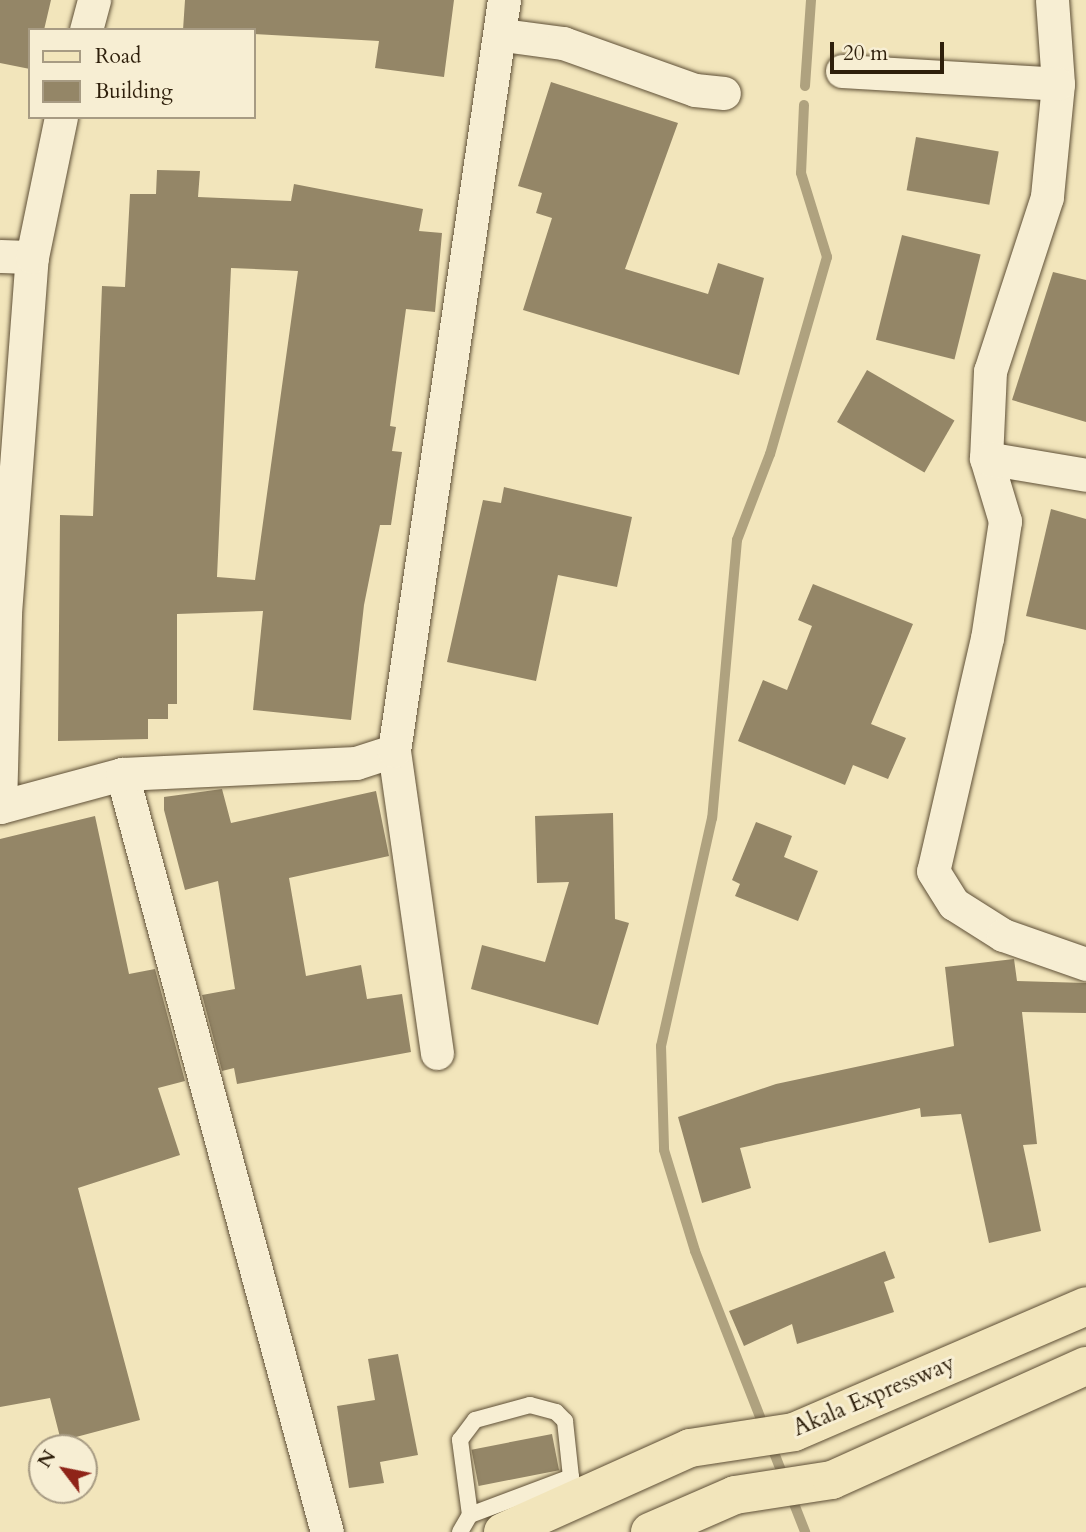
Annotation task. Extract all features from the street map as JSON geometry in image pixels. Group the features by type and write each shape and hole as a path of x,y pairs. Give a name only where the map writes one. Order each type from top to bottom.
{"main road":[{"name":"Akala Expressway","path":"487,1523 690,1448 793,1432 1086,1306"},
{"path":"650,1532 735,1496 832,1480 1086,1366"}],"street":[{"path":"87,28 94,0"},
{"path":"437,1053 394,751 503,36 504,0"},
{"path":"1052,0 1058,83 1047,197 990,371 986,458 1005,521 984,652 933,871 954,904 1003,935 1086,964"},
{"path":"503,36 563,43 695,90 724,93"},
{"path":"842,71 1058,83"},
{"path":"60,119 16,257 2,613 0,807 122,774 356,763 394,751"},
{"path":"986,458 1086,475"},
{"path":"122,774 327,1532"}],"lane":[{"path":"460,1532 487,1523 460,1440 475,1420 530,1405 556,1412 565,1420 565,1492"}],"building":[{"path":"0,0 51,0 44,28 28,28 28,69 0,63"},
{"path":"185,0 454,0 444,77 375,68 379,41 256,34 256,28 183,28"},
{"path":"551,82 678,123 625,269 708,294 718,263 764,278 739,375 523,310 552,218 536,213 542,193 518,186"},
{"path":"916,137 999,152 989,205 907,190"},
{"path":"157,170 200,171 198,197 291,201 294,184 423,209 419,231 442,233 435,312 406,309 390,426 396,427 392,451 402,452 391,525 380,525 364,605 351,720 253,710 263,611 177,614 177,704 168,704 168,719 148,719 148,739 58,741 60,515 93,516 102,286 125,287 130,194 156,194","holes":["231,268 298,271 255,580 217,577"]},
{"path":"902,235 981,255 954,359 876,340"},
{"path":"1053,272 1086,280 1086,422 1012,400"},
{"path":"867,370 954,421 924,472 837,422"},
{"path":"504,487 632,517 617,587 558,575 536,681 447,662 483,500 501,503"},
{"path":"1051,509 1086,519 1086,630 1026,616"},
{"path":"813,584 913,624 871,724 906,738 888,779 853,765 845,785 738,741 763,680 787,690 812,626 798,620"},
{"path":"222,789 231,823 376,791 389,856 289,878 306,976 361,965 367,999 402,994 411,1052 237,1084 234,1068 222,1071 202,995 235,989 218,881 185,890 164,810 164,797"},
{"path":"613,813 615,919 629,923 598,1025 471,989 482,945 545,962 569,882 537,883 535,816"},
{"path":"95,816 129,974 155,969 185,1081 158,1088 180,1155 78,1188 140,1420 87,1434 59,1434 50,1398 0,1407 0,839"},
{"path":"756,822 792,836 784,857 818,871 798,921 735,896 740,884 732,880"},
{"path":"1014,959 1017,981 1086,983 1086,1013 1022,1012 1037,1144 1023,1145 1041,1231 989,1243 961,1114 921,1117 920,1108 740,1148 751,1188 702,1203 678,1117 776,1084 954,1046 945,967"},
{"path":"885,1251 895,1278 884,1282 894,1312 797,1344 792,1324 744,1346 729,1311"},
{"path":"398,1354 418,1455 380,1462 384,1483 349,1488 337,1406 375,1400 368,1359"},
{"path":"552,1434 559,1470 479,1486 472,1450"}],"waterway":[{"path":"805,86 811,0"},
{"path":"804,105 801,173 827,257 770,454 737,540 712,818 661,1046 664,1150 695,1251 805,1532"}]}
